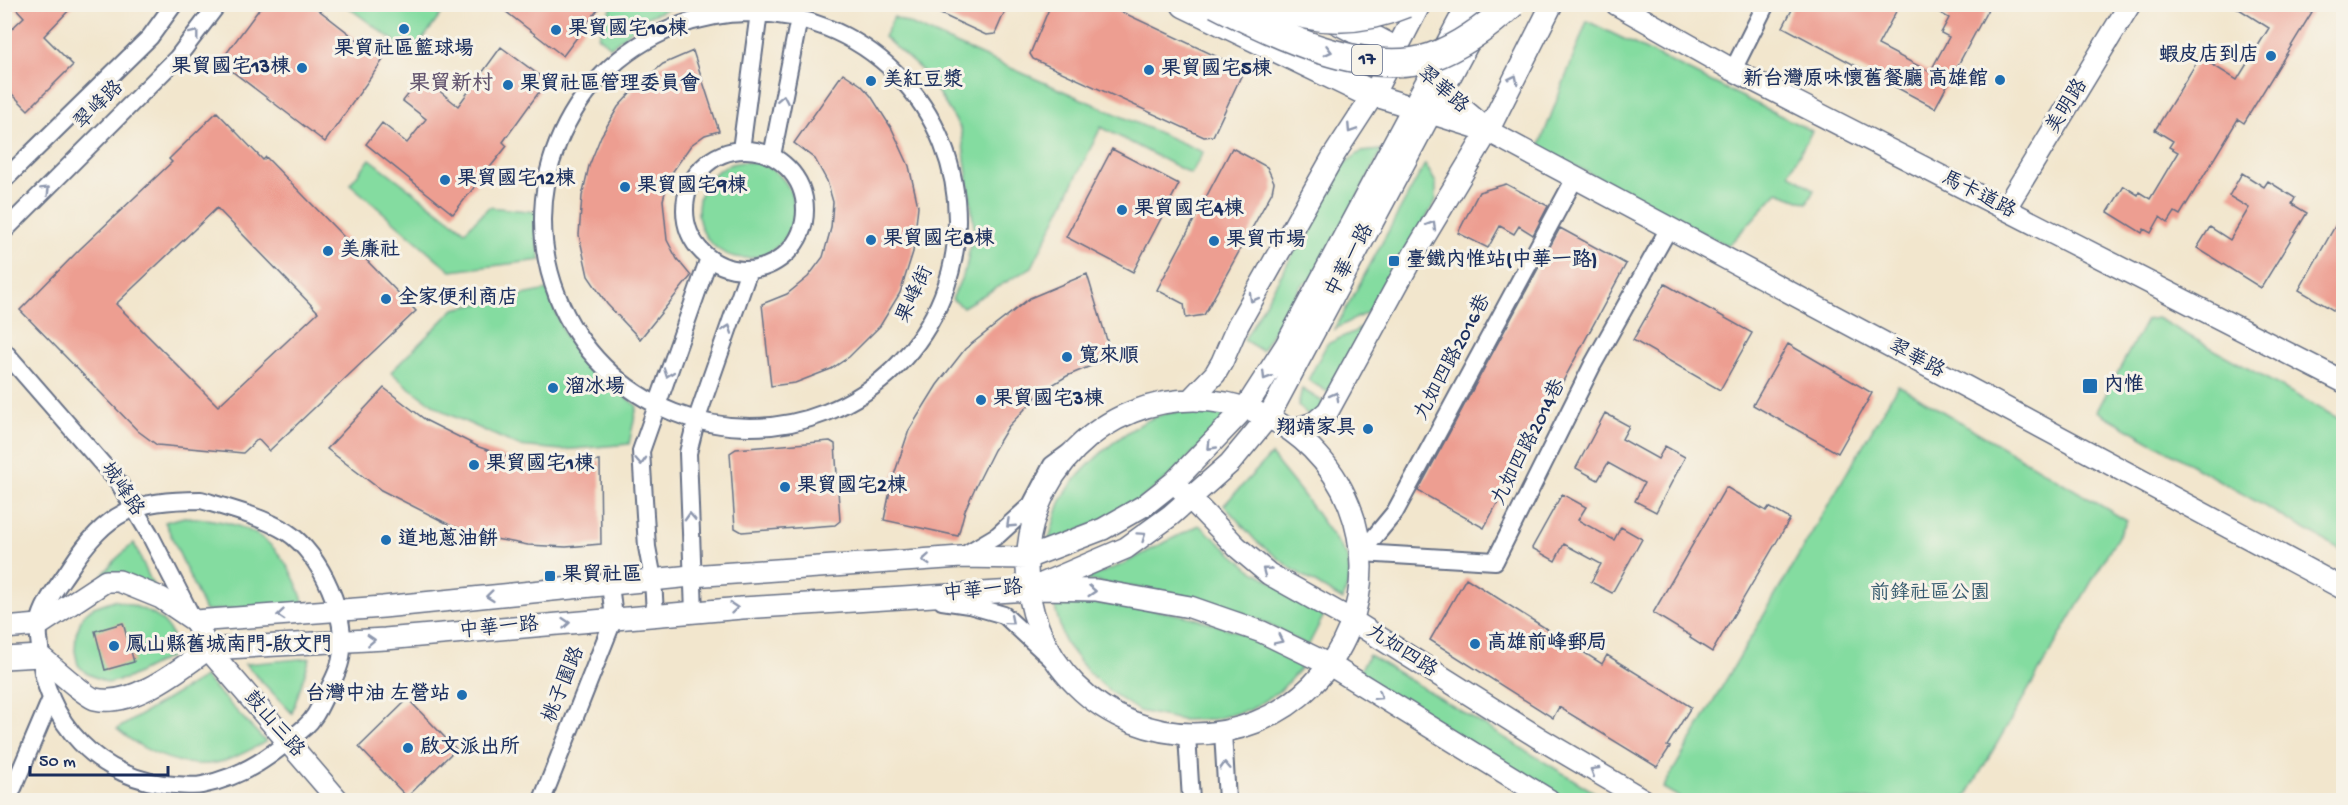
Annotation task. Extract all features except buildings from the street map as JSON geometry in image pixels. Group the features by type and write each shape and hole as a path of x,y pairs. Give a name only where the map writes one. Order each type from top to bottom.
{"main road":[{"path":"1185,4 1373,95"},
{"name":"17","path":"1216,4 1257,25 1303,44 1378,62 1406,62 1430,57 1452,48 1487,27 1512,4"},
{"name":"17","path":"1271,4 1304,15 1329,20 1366,16 1405,4"},
{"path":"1309,4 1396,51"}],"street":[{"name":"翠峰路","path":"4,180 150,37 174,4"},
{"name":"翠峰路","path":"4,231 177,58 218,4"},
{"path":"1191,399 1215,374 1222,362 1238,325 1317,185 1373,95 1420,4"},
{"name":"中華一路","path":"1435,85 1468,4"},
{"name":"中華一路","path":"195,621 339,610 691,576 961,557 1027,558 1103,529 1145,505 1174,482 1246,407 1286,345 1435,85 1489,4"},
{"path":"1291,430 1314,423 1328,411 1409,263 1488,131 1552,4"},
{"name":"馬卡道路","path":"1616,4 1733,70 2343,382"},
{"path":"1733,70 1766,4"},
{"name":"美明路","path":"2005,208 2130,4"},
{"path":"741,150 758,8"},
{"name":"果峰街","path":"758,8 795,11 860,43 909,86 943,142 957,207 951,272 925,332 882,382 825,414 761,428 696,421 656,405 611,374 575,331 552,280 545,243 544,205 550,158 587,92 604,72 645,41 713,15 758,8"},
{"path":"772,156 795,11"},
{"name":"翠華路","path":"1396,51 1488,131"},
{"name":"翠華路","path":"1373,95 1488,131 2343,589"},
{"name":"中華一路","path":"208,649 343,641 655,614 1031,589 1126,548 1190,500 1230,463 1269,416 1421,110"},
{"path":"741,150 757,151 772,156 787,167 799,183 805,202 804,222 797,240 785,256 768,266 749,270 735,270 709,258 695,243 687,224 686,203 691,183 704,167 721,155 741,150"},
{"name":"九如四路2016巷","path":"1361,553 1395,512 1575,178"},
{"name":"九如四路2014巷","path":"1361,553 1495,561 1593,364 1669,228"},
{"path":"655,614 647,547 640,451 709,258"},
{"path":"694,612 688,453 696,421 749,270"},
{"name":"城峰路","path":"4,351 109,469 134,508 208,649"},
{"path":"914,597 969,605 1004,615 1058,665 1078,688 1111,712 1129,722 1157,731 1187,735 1223,732 1264,719 1300,696 1330,665 1353,621 1360,587 1361,553 1356,524 1332,471 1313,449 1291,430 1269,416 1246,407 1210,399 1162,402 1121,415 1088,436 1052,465 1031,505 998,535 961,557"},
{"path":"1058,665 1041,633 1027,558 1034,518 1050,481 1074,449"},
{"name":"九如四路","path":"1174,482 1237,547 1269,574 1353,621 1529,732 1644,801"},
{"path":"201,500 248,515 288,532 317,563 339,610 343,641 341,660 313,720 267,758 244,772 200,786 154,784 111,768 75,739 50,701 41,663 39,625 46,606 83,548 116,516 151,502 201,500"},
{"path":"4,628 39,625 106,582 113,581 147,591 195,621"},
{"name":"桃子園路","path":"542,801 614,618 610,584"},
{"path":"1031,589 1096,590 1190,607 1262,632 1330,665 1549,801"},
{"path":"4,658 41,663 94,699 123,698 144,691 208,649"},
{"name":"鼓山三路","path":"208,649 338,801"},
{"path":"8,801 50,701"},
{"path":"1223,732 1227,801"},
{"path":"1187,735 1191,801"}],"green space":[{"path":"613,4 678,5 647,17 611,47 598,36"},
{"name":"果貿社區籃球場","path":"345,5 448,5 412,54"},
{"path":"894,17 1203,152 1191,174 1101,127 1032,267 963,307 952,299 966,268 974,227 961,129 927,75 884,37"},
{"path":"1587,21 1812,131 1789,173 1814,190 1807,203 1778,192 1728,246 1539,147"},
{"path":"1382,150 1318,274 1301,286 1262,351 1244,340 1345,163 1361,152"},
{"path":"370,159 465,231 489,207 537,212 537,241 541,260 451,271 350,184"},
{"path":"746,162 764,166 780,176 790,192 794,210 790,228 780,244 764,254 746,258 728,254 712,244 702,228 698,210 702,192 712,176 728,166"},
{"path":"1425,164 1436,183 1436,200 1378,307 1335,329"},
{"path":"547,290 565,335 603,380 637,406 629,444 562,450 519,446 446,413 408,387 391,372 454,309"},
{"path":"2157,318 2343,421 2343,551 2097,411 2146,320"},
{"path":"1368,325 1331,394 1308,380 1327,344"},
{"name":"前鋒社區公園","path":"1898,385 2127,521 1964,800 1684,800 1663,788"},
{"path":"1302,389 1325,403 1315,414 1307,414 1298,405"},
{"path":"1211,410 1232,413 1162,483 1115,514 1048,543 1060,503 1078,477 1105,450 1135,427 1150,419 1182,411"},
{"path":"1271,455 1347,556 1350,576 1343,600 1292,569 1256,541 1224,505"},
{"path":"184,517 228,523 261,537 286,563 296,581 304,604 205,611 165,522"},
{"path":"1199,525 1250,569 1325,613 1308,646 1259,620 1217,604 1173,594 1083,580 1121,565"},
{"path":"134,543 155,590 100,578"},
{"path":"114,600 147,611 165,623 173,642 173,655 128,678 108,683 86,673 78,665 75,651 76,634 83,615 94,607"},
{"path":"1053,600 1131,607 1189,617 1245,635 1305,663 1281,690 1250,710 1214,719 1182,720 1139,711 1112,693 1088,672 1064,641"},
{"path":"1369,655 1607,800 1560,800 1357,676"},
{"path":"310,658 292,713 245,664"},
{"path":"204,677 266,742 227,760 198,764 154,753 117,729"}],"place":[{"name":"果貿社區籃球場","path":"404,29"},
{"name":"果貿國宅10棟","path":"556,30"},
{"name":"蝦皮店到店","path":"2271,56"},
{"name":"果貿國宅13棟","path":"302,68"},
{"name":"果貿國宅5棟","path":"1149,70"},
{"name":"新台灣原味懷舊餐廳 高雄館","path":"2000,80"},
{"name":"美紅豆漿","path":"871,81"},
{"name":"果貿社區管理委員會","path":"508,85"},
{"name":"果貿國宅12棟","path":"445,180"},
{"name":"果貿國宅9棟","path":"625,187"},
{"name":"果貿國宅4棟","path":"1122,210"},
{"name":"果貿國宅8棟","path":"871,240"},
{"name":"果貿市場","path":"1214,241"},
{"name":"美廉社","path":"328,251"},
{"name":"臺鐵內惟站(中華一路)","path":"1394,261"},
{"name":"全家便利商店","path":"386,299"},
{"name":"寬來順","path":"1067,357"},
{"name":"內惟","path":"2090,386"},
{"name":"溜冰場","path":"553,388"},
{"name":"果貿國宅3棟","path":"981,400"},
{"name":"翔靖家具","path":"1368,429"},
{"name":"果貿國宅1棟","path":"474,465"},
{"name":"果貿國宅2棟","path":"785,487"},
{"name":"道地蔥油餅","path":"386,540"},
{"name":"果貿社區","path":"550,576"},
{"name":"高雄前峰郵局","path":"1475,644"},
{"name":"鳳山縣舊城南門-啟文門","path":"114,646"},
{"name":"台灣中油 左營站","path":"462,695"},
{"name":"啟文派出所","path":"408,748"}],"district":[{"name":"果貿新村","path":"451,85"}]}
